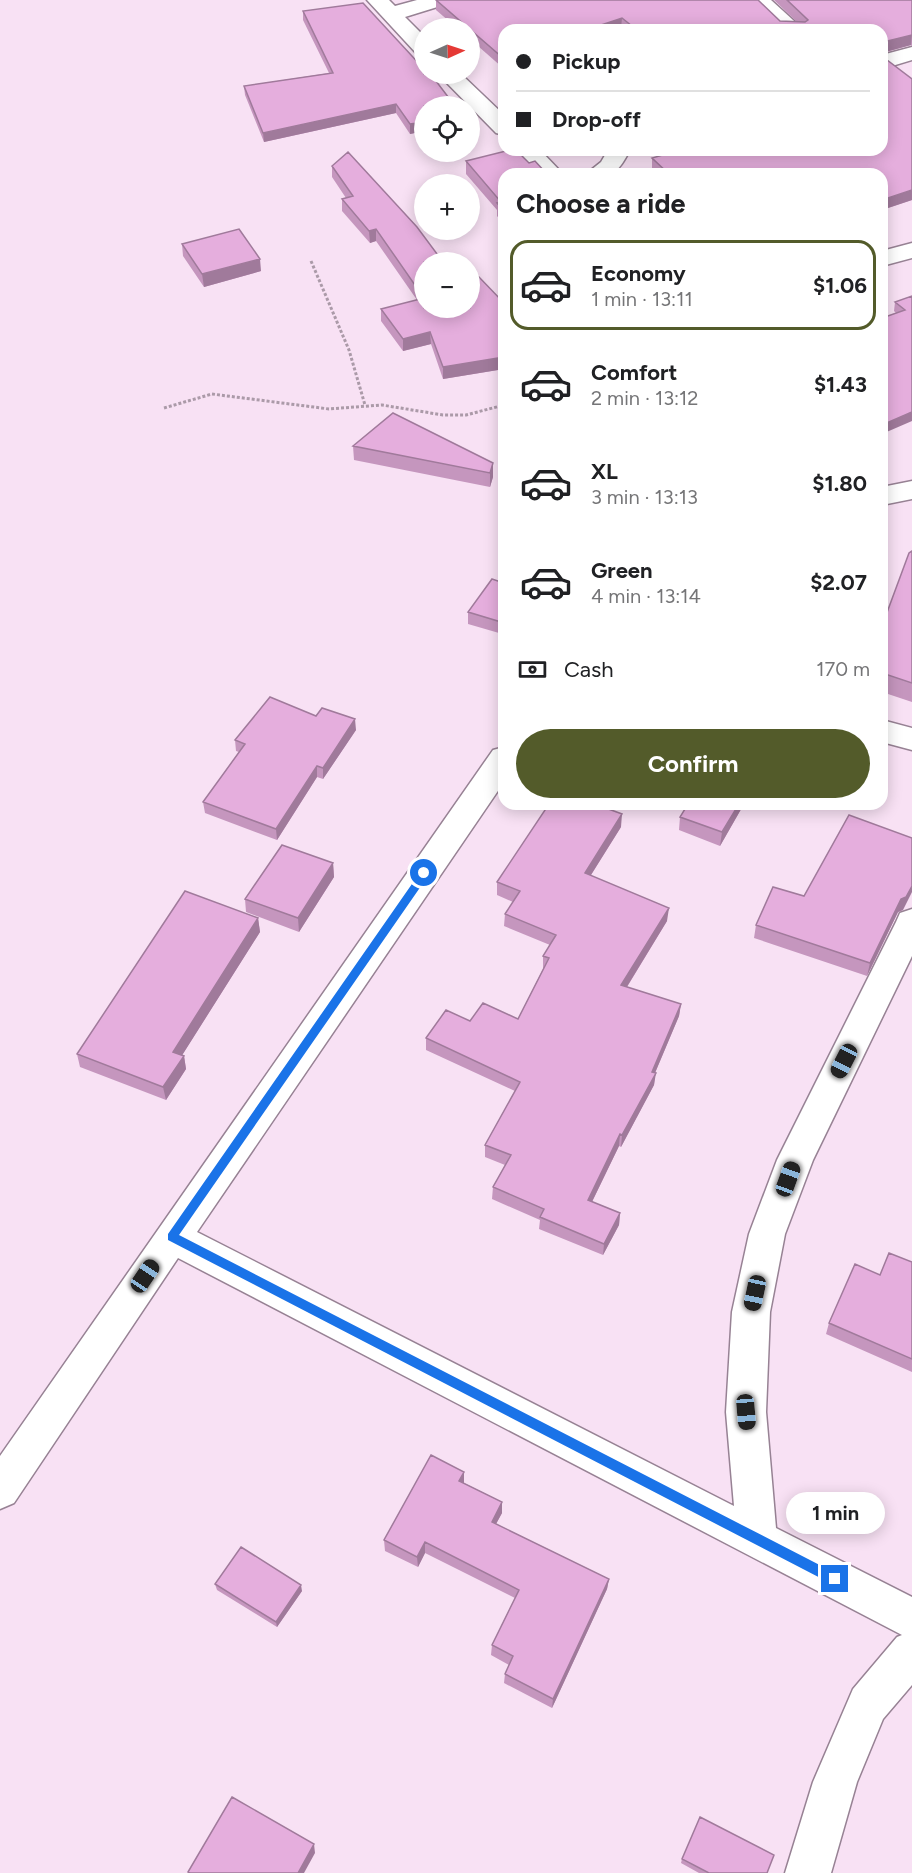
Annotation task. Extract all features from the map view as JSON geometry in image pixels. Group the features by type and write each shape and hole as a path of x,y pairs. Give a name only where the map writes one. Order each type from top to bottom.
{"street":[{"path":"384,7 440,0"},
{"path":"759,0 786,24"},
{"path":"384,7 414,38"},
{"path":"888,60 912,53"},
{"path":"459,84 498,122"},
{"path":"533,156 545,168"},
{"path":"607,168 616,156"},
{"path":"888,257 912,250"},
{"path":"888,495 912,490"},
{"path":"888,733 912,739"},
{"path":"0,1490 498,767"},
{"path":"757,1539 746,1412 751,1312 768,1234 795,1160 912,922"},
{"path":"172,1237 912,1619"},
{"path":"808,1873 835,1782 868,1704 912,1652"}],"path":[{"path":"311,261 344,333 358,371 365,405"},
{"path":"164,408 212,394 329,409 382,405 443,416 466,416 498,407"}],"building":[{"path":"436,0 758,0 780,21 805,22 808,20 787,0 912,0 912,35 888,41 888,24 630,24 622,18 604,24 498,24 498,54 480,38 480,18 457,18"},
{"path":"363,3 414,58 414,84 438,84 447,96 414,96 414,123 410,124 396,104 263,133 244,86 333,73 303,11"},
{"path":"888,61 912,79 912,190 888,198 888,168 663,168 652,158 659,156 888,156"},
{"path":"348,152 414,224 414,240 427,240 436,252 414,252 414,284 376,229 369,231 342,199 353,196 332,166"},
{"path":"498,153 498,156 522,156 529,163 535,161 541,168 498,168 498,198 480,177 480,174 477,174 467,162 480,162 480,158"},
{"path":"239,229 260,259 202,274 182,244"},
{"path":"480,278 498,297 498,358 443,367 430,332 403,339 381,309 414,301 414,318 480,318"},
{"path":"912,296 912,412 888,422 888,316 905,310 895,302"},
{"path":"393,413 493,463 490,473 353,446"},
{"path":"912,551 912,683 888,675 888,610 909,553"},
{"path":"492,579 498,581 498,621 468,612"},
{"path":"270,697 316,716 322,708 355,719 323,768 317,766 276,829 203,802 245,744 235,740"},
{"path":"545,810 611,810 622,814 585,873 669,908 621,985 681,1004 652,1072 656,1073 622,1135 620,1134 588,1200 620,1213 604,1244 540,1217 544,1209 493,1187 511,1155 485,1145 520,1082 426,1038 446,1010 470,1021 483,1003 518,1019 549,958 543,956 556,935 505,914 520,891 497,882"},
{"path":"684,810 735,810 722,832 680,817"},
{"path":"849,815 912,838 912,886 906,897 901,899 870,963 756,925 773,887 804,896"},
{"path":"282,845 333,863 298,918 245,899"},
{"path":"185,891 258,918 173,1052 184,1056 163,1087 77,1054"},
{"path":"889,1253 912,1262 912,1359 829,1323 855,1264 880,1275"},
{"path":"431,1455 464,1472 459,1481 502,1502 492,1522 609,1579 553,1699 505,1674 513,1656 492,1645 519,1590 425,1542 417,1557 384,1540"},
{"path":"241,1547 301,1585 276,1622 215,1584"},
{"path":"232,1797 314,1844 298,1873 188,1872"},
{"path":"700,1817 774,1855 767,1873 709,1873 682,1859"}],"route":[{"path":"424,873 172,1237 835,1579"}]}
